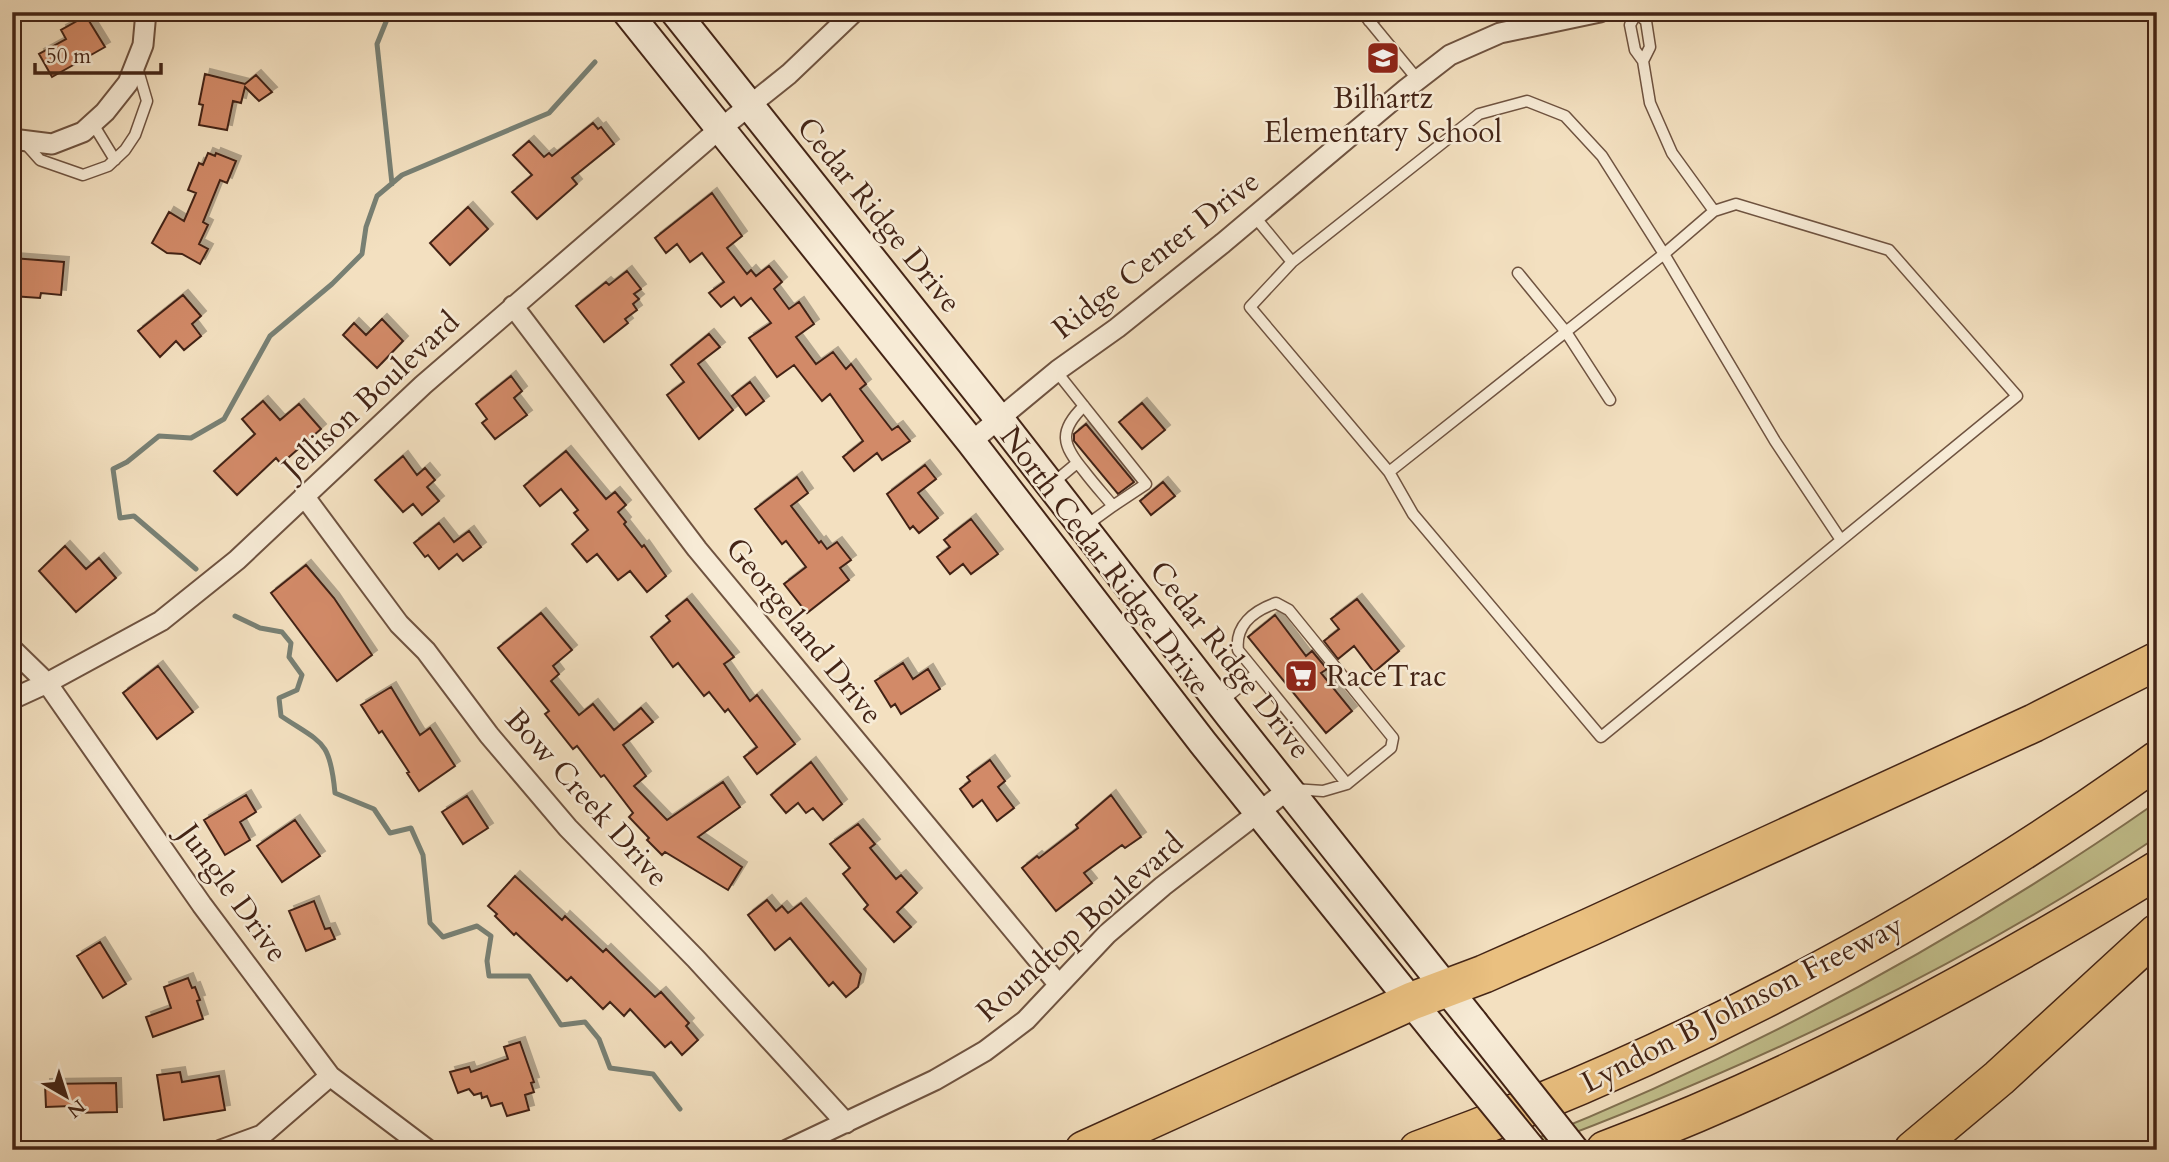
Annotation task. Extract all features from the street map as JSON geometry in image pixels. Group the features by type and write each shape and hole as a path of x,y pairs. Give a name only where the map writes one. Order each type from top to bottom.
{"highway":[{"path":"1084,1150 1428,995 1484,974 1679,886 2034,723 2157,661"},
{"name":"Lyndon B Johnson Freeway","path":"1418,1150 1601,1078 1710,1028 1822,971 2003,864 2102,800 2157,760"},
{"path":"1605,1150 1769,1081 1875,1030 1974,978 2157,870"},
{"path":"1913,1150 1999,1078 2157,933"}],"main road":[{"name":"North Cedar Ridge Drive","path":"627,12 971,442 1203,743 1261,813 1428,995 1473,1022 1573,1150"},
{"name":"Cedar Ridge Drive","path":"675,12 1000,419 1289,789 1428,995"},
{"name":"North Cedar Ridge Drive","path":"1428,995 1443,1041 1532,1150"}],"street":[{"path":"17,140 52,144 83,132 105,113 128,83 143,45 146,12"},
{"name":"Jellison Boulevard","path":"12,699 161,621 237,560 513,306 719,129 789,74 854,12"},
{"name":"Ridge Center Drive","path":"971,442 1056,371 1117,328 1255,217 1450,55 1500,33 1600,12"},
{"name":"Georgeland Drive","path":"513,306 698,549 1059,985"},
{"name":"Bow Creek Drive","path":"304,496 399,624 426,651 489,735 568,828 696,959 846,1122"},
{"name":"Jungle Drive","path":"12,649 47,683 202,905 330,1076 428,1150"},
{"name":"Roundtop Boulevard","path":"787,1150 935,1080 985,1051 1026,1020 1107,934 1163,886 1289,789"},
{"path":"221,1150 262,1135 330,1076"}],"lane":[{"path":"1362,12 1418,80"},
{"path":"1369,21 1385,12"},
{"path":"1643,61 1650,47 1646,21 1636,13 1630,25 1635,50 1643,61 1650,103 1672,153 1714,211"},
{"path":"17,140 40,160 83,175 108,166 125,150 135,135 147,101 136,63"},
{"path":"1389,472 1664,254 1714,211 1736,204 1889,250 2017,396 1601,737 1413,514 1389,472 1250,307 1292,262 1479,114 1527,101 1565,116 1602,156 1664,254 1775,441 1841,540"},
{"path":"93,124 115,160"},
{"path":"1255,217 1292,262"},
{"path":"1518,274 1566,332 1610,400"},
{"path":"1056,371 1146,484 1084,527"},
{"path":"1084,406 1071,419 1066,433 1066,447 1112,506"},
{"path":"1051,485 1077,463"},
{"path":"1289,789 1323,791 1346,784 1391,748 1393,738 1289,610 1276,603 1266,607 1240,627 1238,650 1346,784"},
{"path":"1220,702 1257,673"}],"shaded area":[{"path":"2157,802 2157,837 2083,885 1930,972 1773,1050 1692,1085 1529,1150 1508,1150 1678,1077 1843,995 2003,903"}],"building":[{"path":"86,16 105,47 52,77 39,54 66,39 61,30"},
{"path":"205,74 245,84 256,75 272,92 259,101 245,87 241,103 233,101 227,130 199,125 203,105 199,104"},
{"path":"593,123 598,129 601,127 614,144 572,178 577,184 537,219 512,192 532,175 513,155 529,141 544,157 549,153 552,156"},
{"path":"208,153 215,156 216,153 236,161 227,183 220,180 203,222 208,225 199,244 208,249 200,264 182,254 167,253 152,243 169,212 184,221 196,193 188,190 199,163 203,165"},
{"path":"712,193 742,236 727,248 747,274 751,270 756,276 769,266 782,282 774,289 789,309 799,302 814,324 796,337 816,364 833,352 846,369 851,364 866,384 860,389 892,430 898,426 910,441 882,460 877,453 854,471 843,457 863,441 830,394 822,401 794,365 777,377 749,338 771,323 751,298 741,306 734,297 721,307 709,293 724,282 702,253 690,262 677,244 666,253 655,238"},
{"path":"468,207 488,229 450,265 430,243"},
{"path":"12,258 64,262 61,295 41,293 40,298 12,296"},
{"path":"627,271 641,289 634,294 639,299 633,304 637,310 625,319 628,323 604,342 576,306 606,282 609,285"},
{"path":"183,295 201,316 192,324 201,336 184,350 176,341 160,357 138,331"},
{"path":"382,319 403,341 377,368 343,335 354,323 366,335"},
{"path":"709,334 720,347 698,364 733,410 699,439 667,395 684,382 671,365"},
{"path":"511,376 522,391 514,398 527,415 495,439 482,423 487,419 476,404"},
{"path":"750,382 764,401 746,415 732,396"},
{"path":"263,401 280,420 299,404 321,429 281,464 276,458 237,495 214,471 255,434 242,419"},
{"path":"1142,403 1165,430 1142,449 1119,422"},
{"path":"1086,424 1134,482 1118,494 1074,441 1074,434"},
{"path":"566,451 606,499 615,492 626,505 618,512 626,522 624,524 642,547 644,545 666,576 647,592 630,571 618,580 597,554 587,562 572,544 588,530 574,513 578,510 561,489 540,506 524,486"},
{"path":"403,456 417,475 425,468 435,480 427,487 439,501 422,515 413,504 403,512 375,480"},
{"path":"925,465 936,479 918,493 938,518 919,533 913,526 910,529 887,494"},
{"path":"797,477 808,493 791,506 819,543 821,541 827,549 837,542 851,560 840,568 849,580 807,613 784,584 806,567 786,541 782,544 755,509"},
{"path":"1163,482 1175,496 1151,515 1140,501"},
{"path":"971,519 998,554 971,574 963,564 950,574 937,557 950,547 944,540"},
{"path":"439,523 454,542 469,531 481,547 463,561 457,554 439,569 414,543"},
{"path":"65,546 86,569 99,558 116,578 76,612 39,571"},
{"path":"306,565 334,598 372,655 337,681 271,593"},
{"path":"687,599 734,657 724,664 750,701 757,695 795,744 757,774 744,757 757,747 728,709 725,712 709,692 704,696 678,663 673,667 651,637 670,621 666,616"},
{"name":"RaceTrac","path":"1357,599 1399,651 1374,672 1354,646 1338,659 1324,641 1339,629 1331,619"},
{"path":"541,613 572,650 553,666 559,674 551,681 579,715 593,704 614,730 641,708 653,722 623,745 646,776 634,786 667,820 723,782 740,807 698,837 742,867 728,890 665,852 662,855 647,840 649,838 629,817 633,813 604,775 601,777 577,746 573,749 545,714 549,711 498,648"},
{"name":"RaceTrac","path":"1275,615 1306,656 1312,651 1327,669 1321,673 1352,711 1326,733 1248,637"},
{"path":"903,663 913,679 928,669 940,689 901,714 895,704 891,707 875,681"},
{"path":"158,666 193,712 157,739 123,693"},
{"path":"391,687 420,735 430,728 455,766 419,791 382,731 379,733 361,705"},
{"path":"990,760 1005,781 998,787 1014,808 997,821 982,800 973,807 960,789 970,781 967,777"},
{"path":"811,762 842,804 823,820 813,808 806,813 798,803 786,813 771,795"},
{"path":"246,795 256,812 240,822 250,840 225,855 204,820"},
{"path":"1111,795 1141,837 1125,848 1122,845 1084,873 1092,883 1056,911 1022,868 1078,828 1076,825"},
{"path":"467,796 488,828 463,844 442,812"},
{"path":"295,820 320,856 282,882 257,846"},
{"path":"858,824 875,844 870,848 896,879 901,875 917,893 897,912 911,927 894,942 864,909 868,905 843,874 850,868 830,844"},
{"path":"515,876 562,920 565,916 603,952 606,949 655,997 661,992 689,1023 686,1026 698,1040 682,1055 671,1042 665,1047 630,1009 624,1016 610,1002 603,1009 571,977 567,981 516,933 514,935 488,906"},
{"path":"767,900 776,911 782,906 788,913 801,903 861,974 858,987 846,997 833,982 829,986 790,938 775,950 748,915"},
{"path":"314,901 325,929 330,928 335,939 306,951 289,911"},
{"path":"100,942 126,984 103,998 77,956"},
{"path":"188,978 200,1000 197,1001 203,1019 153,1037 146,1017 171,1008 164,987"},
{"path":"520,1042 534,1082 531,1083 534,1092 525,1095 529,1110 507,1116 502,1103 491,1106 487,1096 482,1098 481,1093 474,1095 469,1089 458,1093 450,1072 469,1067 471,1072 508,1059 504,1047"},
{"path":"180,1072 182,1082 219,1076 225,1110 164,1120 157,1075"},
{"path":"116,1083 117,1112 71,1113 71,1106 46,1107 45,1084"}],"waterway":[{"path":"390,12 377,44 392,184"},
{"path":"196,569 134,516 120,518 113,469 127,462 159,436 191,438 224,419 270,336 332,284 362,254 366,227 377,196 402,175 549,113 595,62"},
{"path":"235,616 260,628 282,632 291,643 289,657 302,675 297,690 279,698 281,716 322,745 330,763 335,793 374,809 390,833 411,828 423,855 430,923 443,937 477,926 491,936 487,961 489,976 529,976 561,1025 585,1022 599,1039 610,1068 653,1074 680,1109"}],"place":[{"name":"Bilhartz Elementary School","path":"1383,58"},
{"name":"RaceTrac","path":"1301,676"}]}
